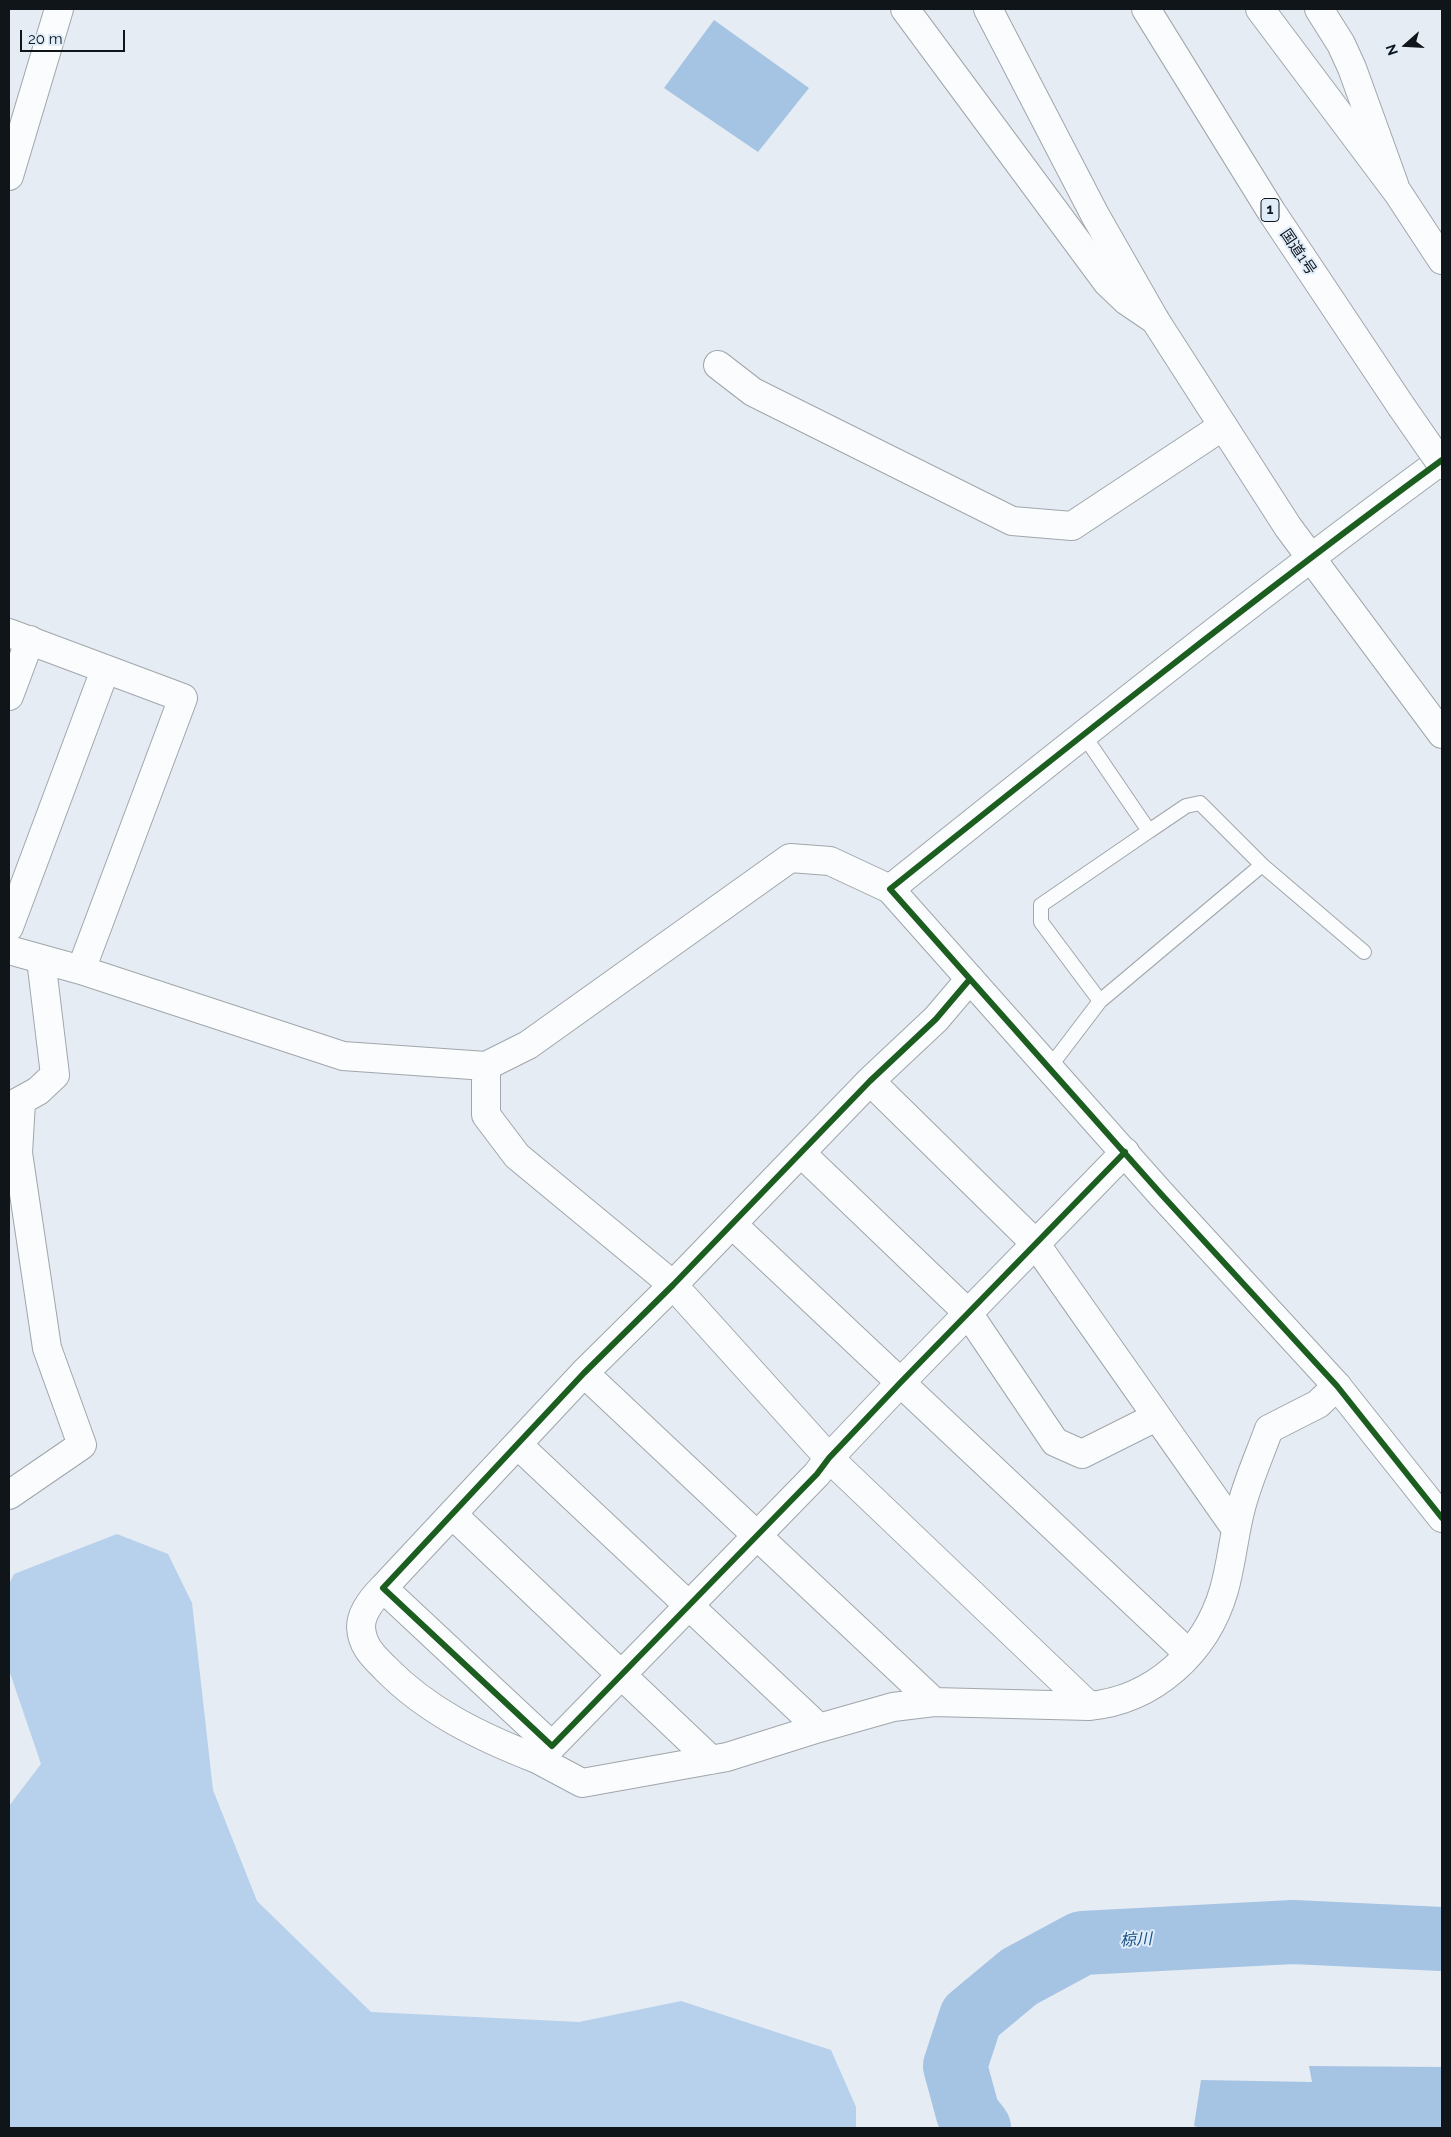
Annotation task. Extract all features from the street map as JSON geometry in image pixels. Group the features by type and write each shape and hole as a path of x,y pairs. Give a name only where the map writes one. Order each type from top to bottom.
{"main road":[{"path":"9,176 59,9"},
{"path":"905,9 1107,282 1127,301 1155,320"},
{"path":"988,9 1094,216 1155,320 1309,558 1442,734"},
{"name":"国道1号","path":"1146,9 1271,212 1442,465"},
{"path":"1260,9 1398,193 1442,260"},
{"path":"1319,9 1341,44 1352,68 1398,193"},
{"path":"718,366 753,392 1012,521 1072,526 1223,426"},
{"path":"890,889 1083,734 1309,558 1442,460"},
{"path":"9,696 19,636 183,698 81,970"},
{"path":"9,927 105,670"},
{"path":"9,950 81,970 343,1056 486,1066 528,1045 790,858 830,861 890,889 1124,1152 1337,1386 1442,1518"},
{"path":"9,1495 82,1445 47,1348 18,1153 15,1105 38,1092 55,1075 41,959"},
{"path":"545,1752 489,1740 440,1714 403,1687 367,1650 361,1626 369,1602 453,1515 584,1373 673,1285 870,1081 936,1019 970,979"},
{"path":"486,1066 486,1115 517,1156 673,1285 829,1458 1089,1706"},
{"path":"870,1081 1035,1243 1236,1529"},
{"path":"545,1752 817,1474 829,1458 901,1382 1124,1152"},
{"path":"801,1153 968,1313 1055,1442 1082,1454 1156,1417"},
{"path":"732,1224 1188,1654"},
{"path":"584,1373 934,1702"},
{"path":"383,1588 545,1752 582,1783 727,1757 893,1707 934,1702 1089,1706 1109,1704 1140,1692 1172,1672 1204,1634 1224,1590 1242,1503 1269,1429 1318,1404 1337,1386"},
{"path":"518,1445 690,1604 819,1728"},
{"path":"453,1515 711,1760"}],"lane":[{"path":"1083,734 1149,830"},
{"path":"1100,1001 1041,922 1041,905 1186,806 1200,803 1262,865 1364,952"},
{"path":"1049,1068 1100,1001 1262,865"}],"shaded area":[{"path":"714,20 809,88 758,152 664,88"},
{"path":"117,1534 168,1554 192,1603 213,1790 257,1901 371,2012 579,2022 681,2001 831,2050 856,2107 856,2128 9,2128 9,1806 41,1764 9,1670 9,1584 14,1574"},
{"path":"1309,2066 1442,2067 1442,2128 1201,2128 1194,2126 1201,2080 1312,2082"}],"waterway":[{"name":"椋川","path":"979,2128 968,2114 955,2066 971,2017 1019,1977 1082,1943 1293,1932 1442,1939"}],"cycle path":[{"path":"1442,460 1095,725 890,889 1161,1194 1337,1386 1442,1518"},
{"path":"970,979 936,1019 870,1081 673,1285 584,1373 383,1588 552,1746 817,1474 829,1458 901,1382 1125,1152"}]}
